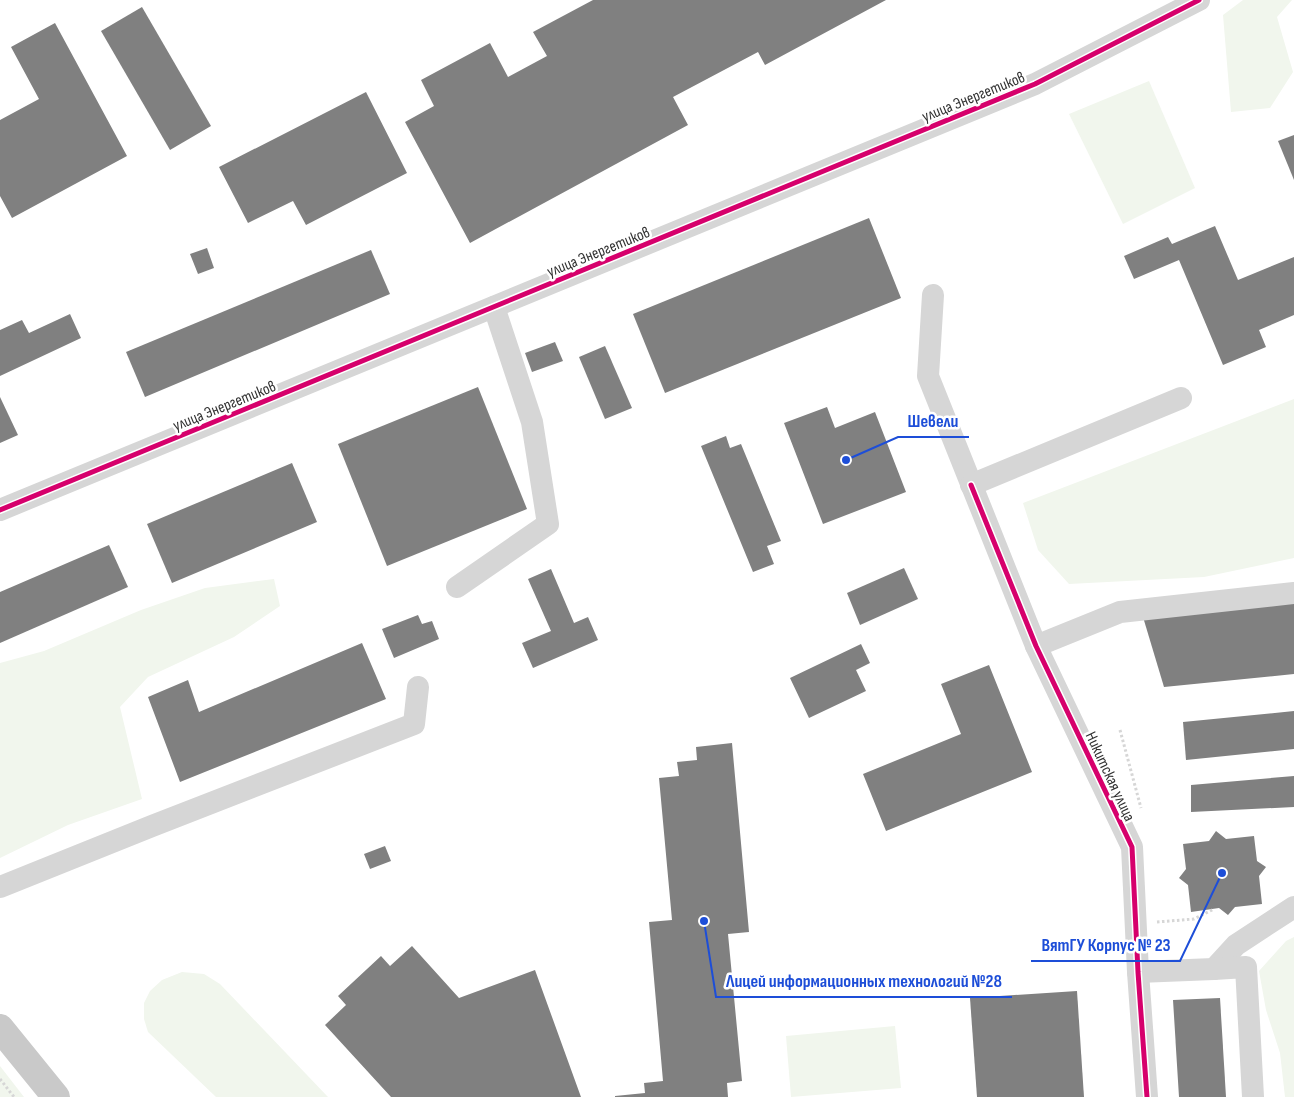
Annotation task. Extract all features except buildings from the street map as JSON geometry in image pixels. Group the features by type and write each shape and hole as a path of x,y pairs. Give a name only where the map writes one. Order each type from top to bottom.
{"main road":[{"path":"0,1028 56,1097"}],"street":[{"name":"улица Энергетиков","path":"0,510 1035,84 1199,0"},
{"name":"Никитская улица","path":"933,295 928,376 1036,646 1132,848 1147,1097"},
{"path":"457,587 548,524 532,422 494,307"},
{"path":"971,485 1181,398"},
{"path":"1036,646 1120,612 1294,593"},
{"path":"0,887 414,724 418,686"},
{"path":"1214,970 1236,945 1294,907"},
{"path":"1138,972 1214,970 1246,967 1253,1097"}],"path":[{"path":"1157,922 1194,919 1214,909"},
{"path":"0,1079 14,1097"}],"shaded area":[{"path":"1243,0 1292,0 1277,17 1293,72 1270,108 1231,112 1223,15"},
{"path":"1149,81 1195,188 1123,224 1069,114"},
{"path":"1294,399 1294,558 1204,577 1069,584 1038,550 1023,503"},
{"path":"274,579 280,606 234,637 148,677 120,707 142,799 68,825 0,858 0,663 44,651 141,610 205,588"},
{"path":"1294,937 1294,1097 1285,1097 1280,1053 1266,1010 1259,971 1286,941"},
{"path":"182,972 204,974 220,984 328,1097 216,1097 148,1032 144,1019 144,1003 150,991 162,980"},
{"path":"895,1026 901,1088 791,1097 786,1036"},
{"path":"0,1066 24,1097 0,1097"}],"cycle path":[{"path":"0,510 1035,84 1199,0"},
{"path":"971,485 1036,646 1132,847 1147,1097"}],"place":[{"name":"Шевели","path":"846,460"},
{"name":"ВятГУ Корпус № 23","path":"1222,873"},
{"name":"Лицей информационных технологий №28","path":"704,921"}]}
